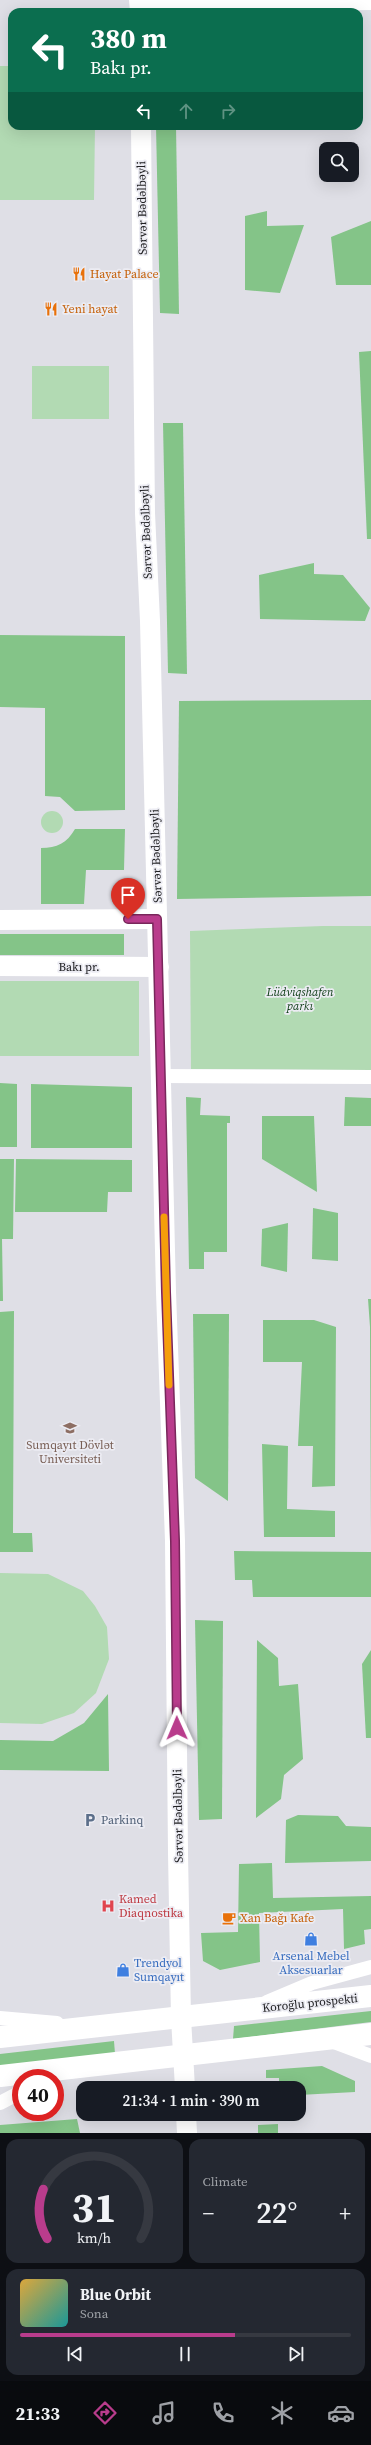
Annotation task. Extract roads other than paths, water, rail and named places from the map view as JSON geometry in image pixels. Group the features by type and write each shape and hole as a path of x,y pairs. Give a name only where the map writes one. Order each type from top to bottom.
{"main road":[{"name":"Koroğlu prospekti","path":"92,2026 181,2018 371,1996"},
{"path":"0,2037 92,2026"},
{"path":"0,2076 329,2040 371,2034"}],"street":[{"path":"140,6 371,3"},
{"name":"Sərvər Bədəlbəyli","path":"141,130 145,514 150,621 166,1292 175,1541 181,2018 184,2081"},
{"path":"0,920 157,919"},
{"name":"Bakı pr.","path":"0,966 159,967"},
{"path":"161,1076 371,1077"},
{"path":"249,2009 312,1982 371,1967"},
{"path":"0,2018 92,2026"},
{"path":"329,2040 371,2056"},
{"path":"64,2073 78,2067"},
{"path":"0,2103 12,2097"},
{"path":"186,2121 186,2133"}],"place":[{"name":"Hayat Palace","path":"79,274"},
{"name":"Yeni hayat","path":"51,309"},
{"name":"Sumqayıt Dövlət Universiteti","path":"70,1428"},
{"name":"Parkinq","path":"90,1820"},
{"name":"Kamed Diaqnostika","path":"108,1906"},
{"name":"Xan Bağı Kafe","path":"229,1918"},
{"name":"Arsenal Mebel Aksesuarlar","path":"311,1939"},
{"name":"Trendyol Sumqayıt","path":"123,1970"}],"park label":[{"name":"Lüdviqshafen parkı","path":"300,999"}]}
